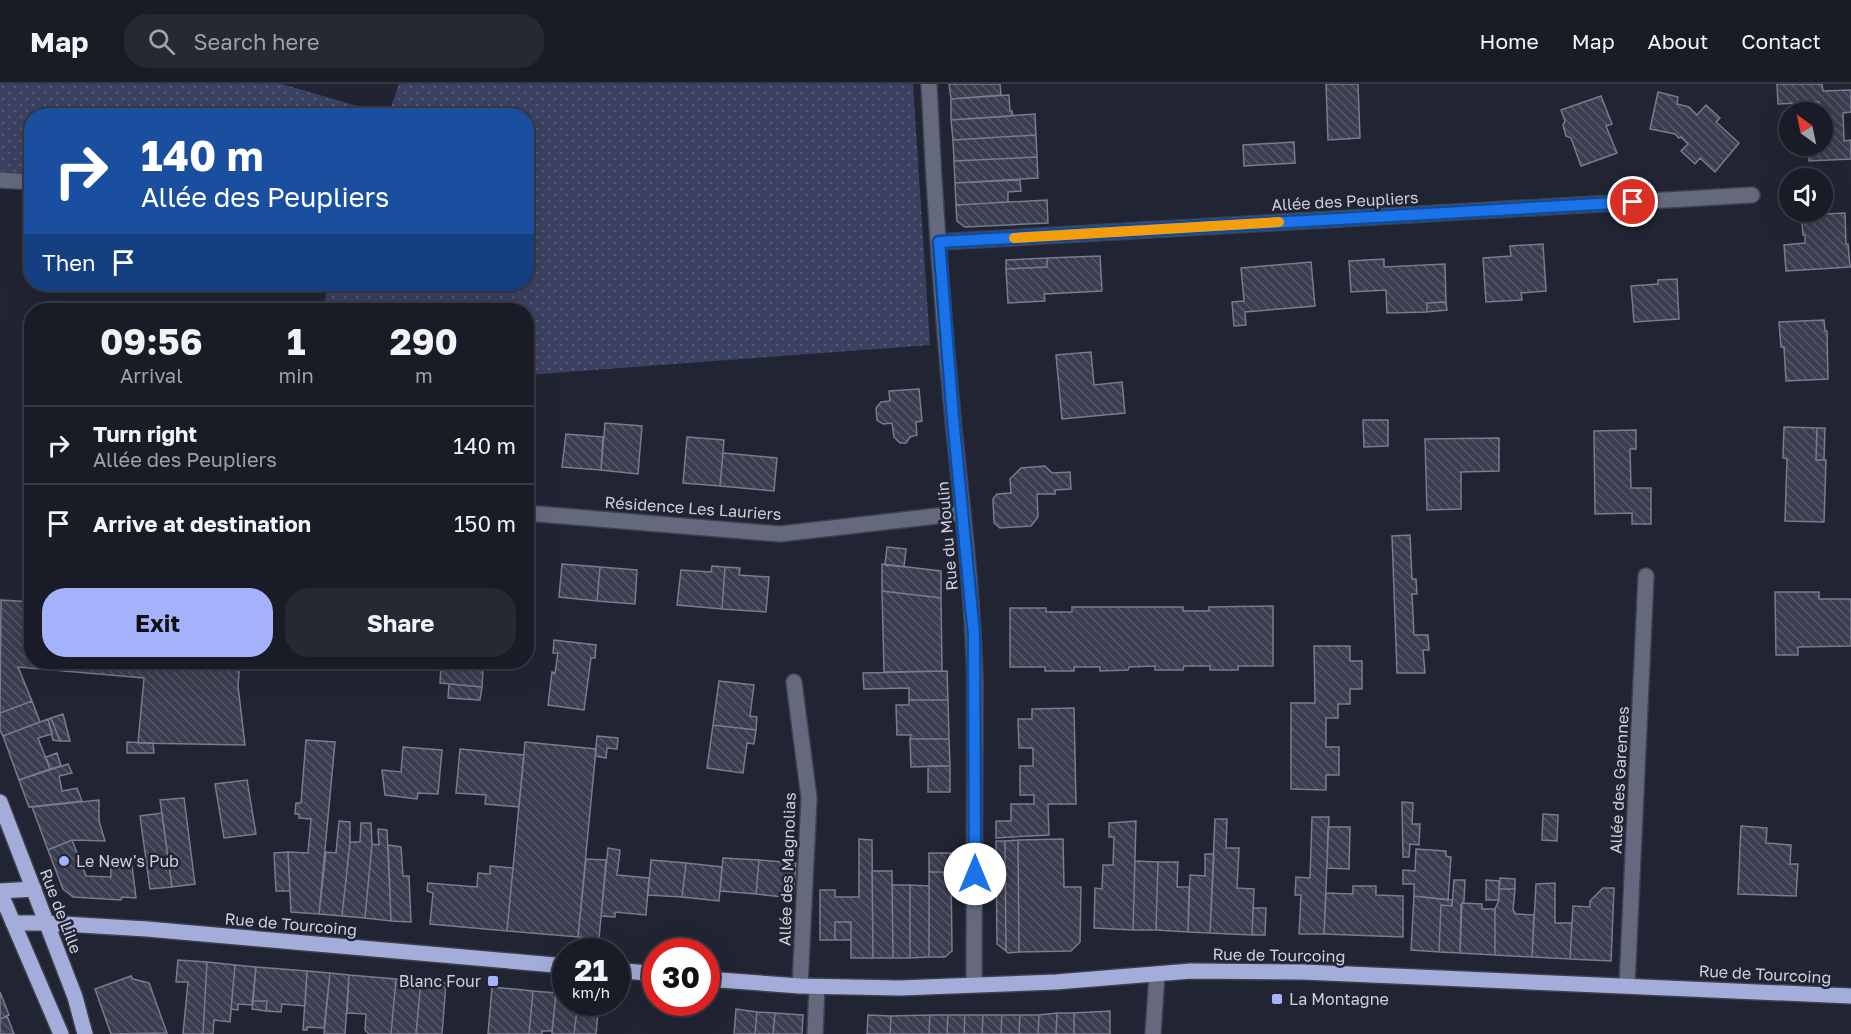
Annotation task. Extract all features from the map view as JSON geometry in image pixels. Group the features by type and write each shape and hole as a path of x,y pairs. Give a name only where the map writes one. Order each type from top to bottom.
{"main road":[{"name":"Rue de Lille","path":"0,802 75,998 85,1034"},
{"path":"34,889 0,891 61,1034"},
{"name":"Rue de Tourcoing","path":"13,923 147,929 552,965"},
{"name":"Rue de Tourcoing","path":"720,980 817,987 900,988 1056,982 1191,971 1303,972 1851,996"}],"street":[{"name":"Rue du Moulin","path":"929,84 933,172 953,418 974,635 974,985"},
{"path":"0,180 24,182"},
{"name":"Allée des Peupliers","path":"939,242 1752,195"},
{"name":"Résidence Les Lauriers","path":"534,514 780,534 963,513"},
{"name":"Allée des Garennes","path":"1627,985 1646,576"},
{"name":"Allée des Magnolias","path":"794,682 809,798 800,986"},
{"path":"1153,1034 1157,974"},
{"path":"815,1034 817,987"}],"shaded area":[{"path":"0,84 282,84 364,108 24,108 24,186 0,185"},
{"path":"399,84 913,84 930,345 534,374 534,303 324,303 327,291 534,291 534,108 390,108"}],"building":[{"path":"949,84 1000,84 1001,95 951,99"},
{"path":"1326,84 1358,84 1360,138 1328,140"},
{"path":"1777,84 1822,84 1823,91 1851,90 1851,112 1843,113 1844,141 1851,140 1851,159 1809,161 1809,156 1833,156 1833,102 1779,102 1778,104"},
{"path":"1658,92 1678,97 1677,104 1689,107 1697,115 1706,105 1720,118 1716,122 1739,143 1715,172 1700,158 1695,164 1681,151 1688,144 1681,137 1650,129"},
{"path":"1009,95 1010,111 1013,116 951,120 951,99"},
{"path":"1601,96 1612,124 1606,126 1617,153 1581,166 1571,138 1566,136 1563,125 1565,121 1561,110"},
{"path":"1035,114 1036,135 953,140 951,120"},
{"path":"1036,135 1037,157 954,161 953,140"},
{"path":"1294,142 1295,163 1244,166 1243,145"},
{"path":"1037,157 1038,178 955,183 954,161"},
{"path":"1020,180 1021,191 1008,192 1008,202 956,205 955,183"},
{"path":"1047,200 1048,223 965,227 957,221 956,205"},
{"path":"1845,213 1846,244 1848,244 1850,267 1786,271 1784,245 1805,243 1805,235 1803,235 1802,222 1833,222 1833,214"},
{"path":"1543,244 1546,291 1521,293 1522,300 1486,302 1483,258 1511,256 1510,246"},
{"path":"1100,256 1102,291 1044,294 1045,301 1008,303 1006,269 1047,267 1047,258"},
{"path":"1047,258 1047,267 1006,269 1006,260"},
{"path":"1384,259 1384,267 1445,264 1446,302 1427,303 1427,312 1387,313 1386,290 1351,292 1349,261"},
{"path":"1311,262 1315,306 1245,312 1246,325 1234,326 1232,302 1244,301 1241,268"},
{"path":"1677,279 1679,319 1634,322 1631,286 1658,284 1658,280"},
{"path":"1446,302 1447,310 1427,312 1427,303"},
{"path":"1824,320 1825,331 1827,331 1828,379 1786,381 1784,347 1781,347 1779,322"},
{"path":"1091,352 1094,385 1122,382 1125,413 1062,419 1056,355"},
{"path":"919,389 922,421 916,422 917,435 910,437 906,443 900,443 894,437 892,423 883,424 877,420 876,408 881,402 890,401 889,391"},
{"path":"1363,420 1388,420 1388,446 1364,447"},
{"path":"605,423 642,426 638,474 601,470"},
{"path":"1784,427 1817,428 1816,460 1826,460 1824,522 1785,521 1787,459 1783,458"},
{"path":"1817,428 1825,428 1824,460 1816,460"},
{"path":"1636,430 1636,449 1630,449 1631,488 1651,488 1651,524 1632,524 1632,513 1595,514 1594,431"},
{"path":"566,434 603,437 601,470 562,467"},
{"path":"687,437 724,440 720,486 683,483"},
{"path":"1499,438 1499,471 1461,472 1461,509 1427,510 1425,439"},
{"path":"723,453 777,458 774,491 720,486"},
{"path":"1045,466 1052,473 1070,472 1071,489 1055,490 1055,494 1037,494 1038,517 1031,526 1000,528 994,523 993,499 997,494 1011,493 1010,479 1021,468"},
{"path":"1410,535 1412,579 1416,579 1417,594 1412,594 1414,635 1428,635 1429,650 1423,650 1425,673 1397,673 1392,536"},
{"path":"887,547 906,549 904,567 885,565"},
{"path":"562,564 600,567 597,601 559,597"},
{"path":"882,564 941,571 941,598 882,591"},
{"path":"712,566 725,567 722,609 677,605 681,570 711,572"},
{"path":"600,567 637,570 635,604 597,601"},
{"path":"725,567 740,568 739,575 769,577 766,612 722,609"},
{"path":"882,591 941,598 942,671 884,672"},
{"path":"1775,592 1819,592 1819,599 1851,599 1851,646 1798,647 1798,655 1776,655"},
{"path":"1,600 24,601 24,668 18,667 32,701 0,713"},
{"path":"1273,606 1273,666 1238,666 1238,670 1210,670 1210,666 1184,666 1183,670 1155,670 1155,666 1100,671 1100,667 1074,667 1074,671 1045,671 1045,667 1010,667 1010,608 1046,608 1046,612 1072,612 1072,607 1183,607 1183,611 1209,611 1209,607"},
{"path":"554,640 596,645 595,658 591,658 584,710 548,705 552,672 555,673 558,653 553,653"},
{"path":"1314,646 1350,646 1350,661 1362,661 1362,689 1350,689 1350,704 1338,704 1338,718 1326,718 1326,747 1339,747 1339,775 1326,775 1326,790 1291,789 1291,703 1315,703"},
{"path":"41,669 239,669 238,686 245,745 138,743 144,678"},
{"path":"441,669 483,670 482,687 440,683"},
{"path":"947,671 948,700 909,700 909,688 864,689 863,673"},
{"path":"719,681 754,685 750,716 757,717 756,730 713,725"},
{"path":"449,684 482,687 480,700 448,698"},
{"path":"909,700 948,700 949,739 910,739 911,735 897,735 896,705 909,705"},
{"path":"32,701 40,722 3,736 0,730 0,713"},
{"path":"1074,708 1076,804 1048,804 1049,835 996,838 996,821 1011,821 1011,804 1034,804 1034,795 1020,795 1020,766 1033,766 1033,748 1019,748 1018,719 1032,719 1032,709"},
{"path":"63,714 70,741 60,741 51,718"},
{"path":"51,718 60,741 53,740 48,719"},
{"path":"48,719 52,734 38,738 50,769 19,780 3,736"},
{"path":"713,725 756,730 754,744 747,743 743,773 707,768"},
{"path":"597,736 618,738 617,749 607,748 606,758 595,756"},
{"path":"910,739 949,739 950,766 911,767"},
{"path":"306,740 335,742 319,914 291,912 288,852 308,853 311,819 299,818 299,814 295,814 296,803 301,803"},
{"path":"127,742 153,743 154,753 127,753"},
{"path":"525,742 596,749 578,937 507,931"},
{"path":"403,747 442,750 438,794 418,793 417,799 385,795 382,770 401,772"},
{"path":"460,749 524,755 519,807 485,804 486,795 456,793"},
{"path":"57,753 61,766 50,769 46,757"},
{"path":"68,764 72,773 59,776 62,791 77,788 82,801 29,807 19,780"},
{"path":"928,766 950,766 950,792 928,792"},
{"path":"247,780 256,834 224,838 215,784"},
{"path":"184,798 195,884 172,887 160,800"},
{"path":"99,800 99,821 105,841 72,840 48,850 32,807"},
{"path":"1402,802 1413,803 1412,824 1420,824 1419,845 1410,844 1409,857 1403,857"},
{"path":"162,813 172,887 150,889 140,816"},
{"path":"1543,814 1558,815 1557,841 1542,840"},
{"path":"1312,817 1329,817 1324,934 1299,934 1301,895 1295,895 1296,877 1310,878"},
{"path":"1215,819 1227,819 1226,848 1239,848 1237,888 1254,889 1252,935 1210,933"},
{"path":"339,821 350,822 342,916 319,914 326,852 336,853"},
{"path":"1136,821 1133,930 1094,928 1095,888 1102,889 1103,865 1113,865 1114,837 1109,837 1109,823"},
{"path":"361,823 371,823 372,844 365,918 342,916 350,842 360,842"},
{"path":"1741,826 1767,828 1766,843 1791,845 1790,864 1798,864 1796,896 1738,894"},
{"path":"1328,827 1350,827 1349,869 1327,868"},
{"path":"378,829 387,830 391,921 365,918 372,844 379,845"},
{"path":"859,839 872,840 873,958 851,958 851,922 835,922 835,940 820,940 820,890 835,890 835,897 859,897"},
{"path":"1063,839 1064,887 1081,887 1080,942 1071,951 1019,952 1018,840"},
{"path":"72,840 86,876 111,877 110,857 131,857 136,898 122,897 121,900 73,897 63,889 48,850"},
{"path":"1018,840 1019,952 1008,953 1006,951 1005,841"},
{"path":"996,841 1005,841 1006,951 997,944"},
{"path":"388,845 401,847 403,876 409,876 411,922 391,921"},
{"path":"608,848 620,850 617,875 649,878 646,915 615,912 615,917 601,916"},
{"path":"1416,849 1446,851 1446,856 1451,857 1448,900 1414,896 1414,884 1403,884 1403,870 1415,871"},
{"path":"288,852 290,891 276,891 274,853"},
{"path":"929,853 951,853 951,872 929,872"},
{"path":"1205,854 1214,854 1210,933 1188,932 1190,875 1205,876"},
{"path":"723,858 759,860 756,894 720,891"},
{"path":"586,859 606,860 599,938 578,937"},
{"path":"651,860 686,863 682,897 648,895"},
{"path":"759,860 796,863 793,898 756,894"},
{"path":"1135,861 1158,862 1156,930 1133,930"},
{"path":"1158,862 1178,862 1177,887 1189,887 1188,932 1156,930"},
{"path":"686,863 722,867 719,901 682,897"},
{"path":"490,866 513,868 507,931 430,924 433,893 427,891 428,883 477,887 478,873 490,874"},
{"path":"872,871 892,871 893,958 873,958"},
{"path":"929,872 951,872 952,951 945,957 929,957"},
{"path":"1500,878 1515,879 1515,889 1499,889"},
{"path":"1454,880 1465,880 1464,901 1461,905 1460,953 1439,952 1441,905 1452,906"},
{"path":"1486,880 1499,881 1499,900 1486,900"},
{"path":"1555,883 1555,923 1572,923 1570,959 1532,957 1536,884"},
{"path":"892,885 910,885 910,958 893,958"},
{"path":"910,885 929,886 929,957 910,958"},
{"path":"1353,886 1376,886 1376,895 1403,896 1403,937 1324,934 1326,893 1353,894"},
{"path":"1603,888 1614,888 1611,961 1570,959 1573,906 1590,907 1590,901"},
{"path":"1499,889 1515,889 1513,910 1516,914 1534,915 1532,957 1495,955 1495,909 1499,900"},
{"path":"1414,896 1452,900 1452,906 1441,905 1439,952 1411,950"},
{"path":"1462,903 1482,904 1482,909 1495,909 1495,955 1460,953"},
{"path":"1253,908 1266,908 1265,935 1252,935"},
{"path":"835,922 851,922 851,940 835,940"},
{"path":"178,960 207,962 203,1034 183,1034 188,982 176,982"},
{"path":"207,962 235,965 230,1022 214,1020 213,1034 203,1034"},
{"path":"235,965 256,967 252,1005 238,1004 238,1010 231,1009"},
{"path":"256,967 307,971 305,1006 282,1004 281,1012 266,1011 267,1001 253,1001"},
{"path":"307,971 330,973 324,1028 307,1027 307,1030 303,1030"},
{"path":"330,973 349,975 345,1034 324,1034"},
{"path":"349,975 396,979 391,1034 369,1034 365,1030 366,1014 347,1013"},
{"path":"131,976 133,979 149,983 167,1033 111,1034 95,989"},
{"path":"396,979 421,981 416,1034 391,1034"},
{"path":"421,981 446,983 442,1034 416,1034"},
{"path":"492,987 533,991 529,1034 488,1034"},
{"path":"533,991 552,993 552,1031 529,1034"},
{"path":"0,992 9,1015 0,1019"},
{"path":"253,1001 267,1001 266,1011 252,1009"},
{"path":"736,1009 757,1012 755,1034 734,1034"},
{"path":"1110,1011 1110,1034 1074,1034 1074,1013"},
{"path":"757,1012 775,1013 773,1034 755,1034"},
{"path":"775,1013 803,1015 802,1034 773,1034"},
{"path":"1057,1013 1074,1013 1074,1034 1056,1034"},
{"path":"1057,1013 1056,1034 1038,1034 1039,1015"},
{"path":"868,1015 891,1016 890,1034 867,1034"},
{"path":"930,1015 948,1015 947,1034 929,1034"},
{"path":"930,1015 929,1034 890,1034 891,1016"},
{"path":"948,1015 965,1015 964,1034 947,1034"},
{"path":"965,1015 983,1015 982,1034 964,1034"},
{"path":"983,1015 1002,1015 1001,1034 982,1034"},
{"path":"1002,1015 1020,1015 1019,1034 1001,1034"},
{"path":"1020,1015 1039,1015 1038,1034 1019,1034"},
{"path":"7,1016 14,1034 0,1034 0,1019"},
{"path":"554,1016 576,1016 574,1034 552,1034"},
{"path":"576,1016 598,1016 596,1034 574,1034"}],"slow traffic":[{"path":"1014,238 1279,222"}],"place":[{"name":"Le New's Pub","path":"64,861"},
{"name":"Blanc Four","path":"493,981"},
{"name":"La Montagne","path":"1277,999"}],"route":[{"path":"975,874 974,635 939,242 1633,202"}]}
